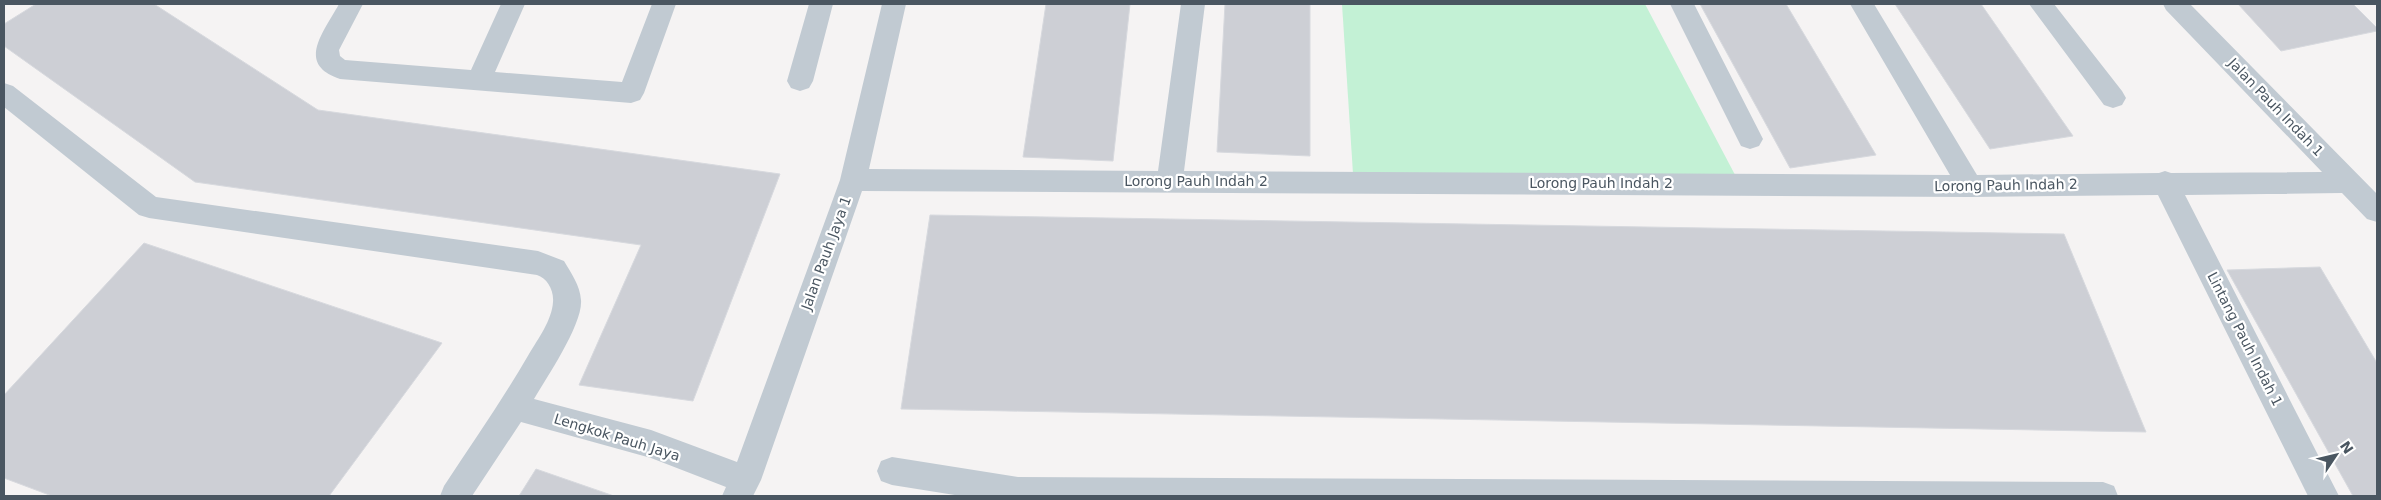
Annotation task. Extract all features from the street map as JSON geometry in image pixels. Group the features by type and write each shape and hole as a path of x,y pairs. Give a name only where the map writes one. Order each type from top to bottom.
{"street":[{"path":"352,4 327,50 328,61 340,69 631,93 664,4"},
{"path":"479,81 513,4"},
{"path":"800,81 821,4"},
{"name":"Jalan Pauh Jaya 1","path":"741,488 852,180 894,4"},
{"path":"1170,180 1193,4"},
{"path":"1682,4 1750,140"},
{"path":"1862,4 1970,186"},
{"path":"2042,4 2113,98"},
{"name":"Jalan Pauh Indah 1","path":"2175,4 2377,211"},
{"path":"4,94 149,207 538,263 554,269 564,286 567,302 559,329 514,407 454,496"},
{"name":"Lorong Pauh Indah 2","path":"852,180 1170,180 1970,186 2165,182 2349,182"},
{"name":"Lintang Pauh Indah 1","path":"2165,182 2324,496"},
{"name":"Lengkok Pauh Jaya","path":"514,407 651,444 741,488"},
{"path":"892,471 1017,494 2103,496"}],"green space":[{"path":"1342,4 1645,4 1743,190 1354,189"}],"building":[{"path":"36,4 154,4 318,110 780,174 693,401 579,385 641,245 195,182 4,46 4,24"},
{"path":"1046,4 1130,4 1113,161 1023,157"},
{"path":"1225,4 1310,4 1310,156 1217,152"},
{"path":"1700,4 1786,4 1876,155 1790,168"},
{"path":"1895,4 1981,4 2073,136 1990,149"},
{"path":"2238,4 2353,4 2377,28 2377,31 2281,51"},
{"path":"930,215 2064,234 2146,432 901,409"},
{"path":"144,243 442,343 329,496 52,496 4,478 4,395"},
{"path":"2320,267 2377,363 2377,496 2353,496 2227,270"},
{"path":"536,469 614,496 519,496"}]}
